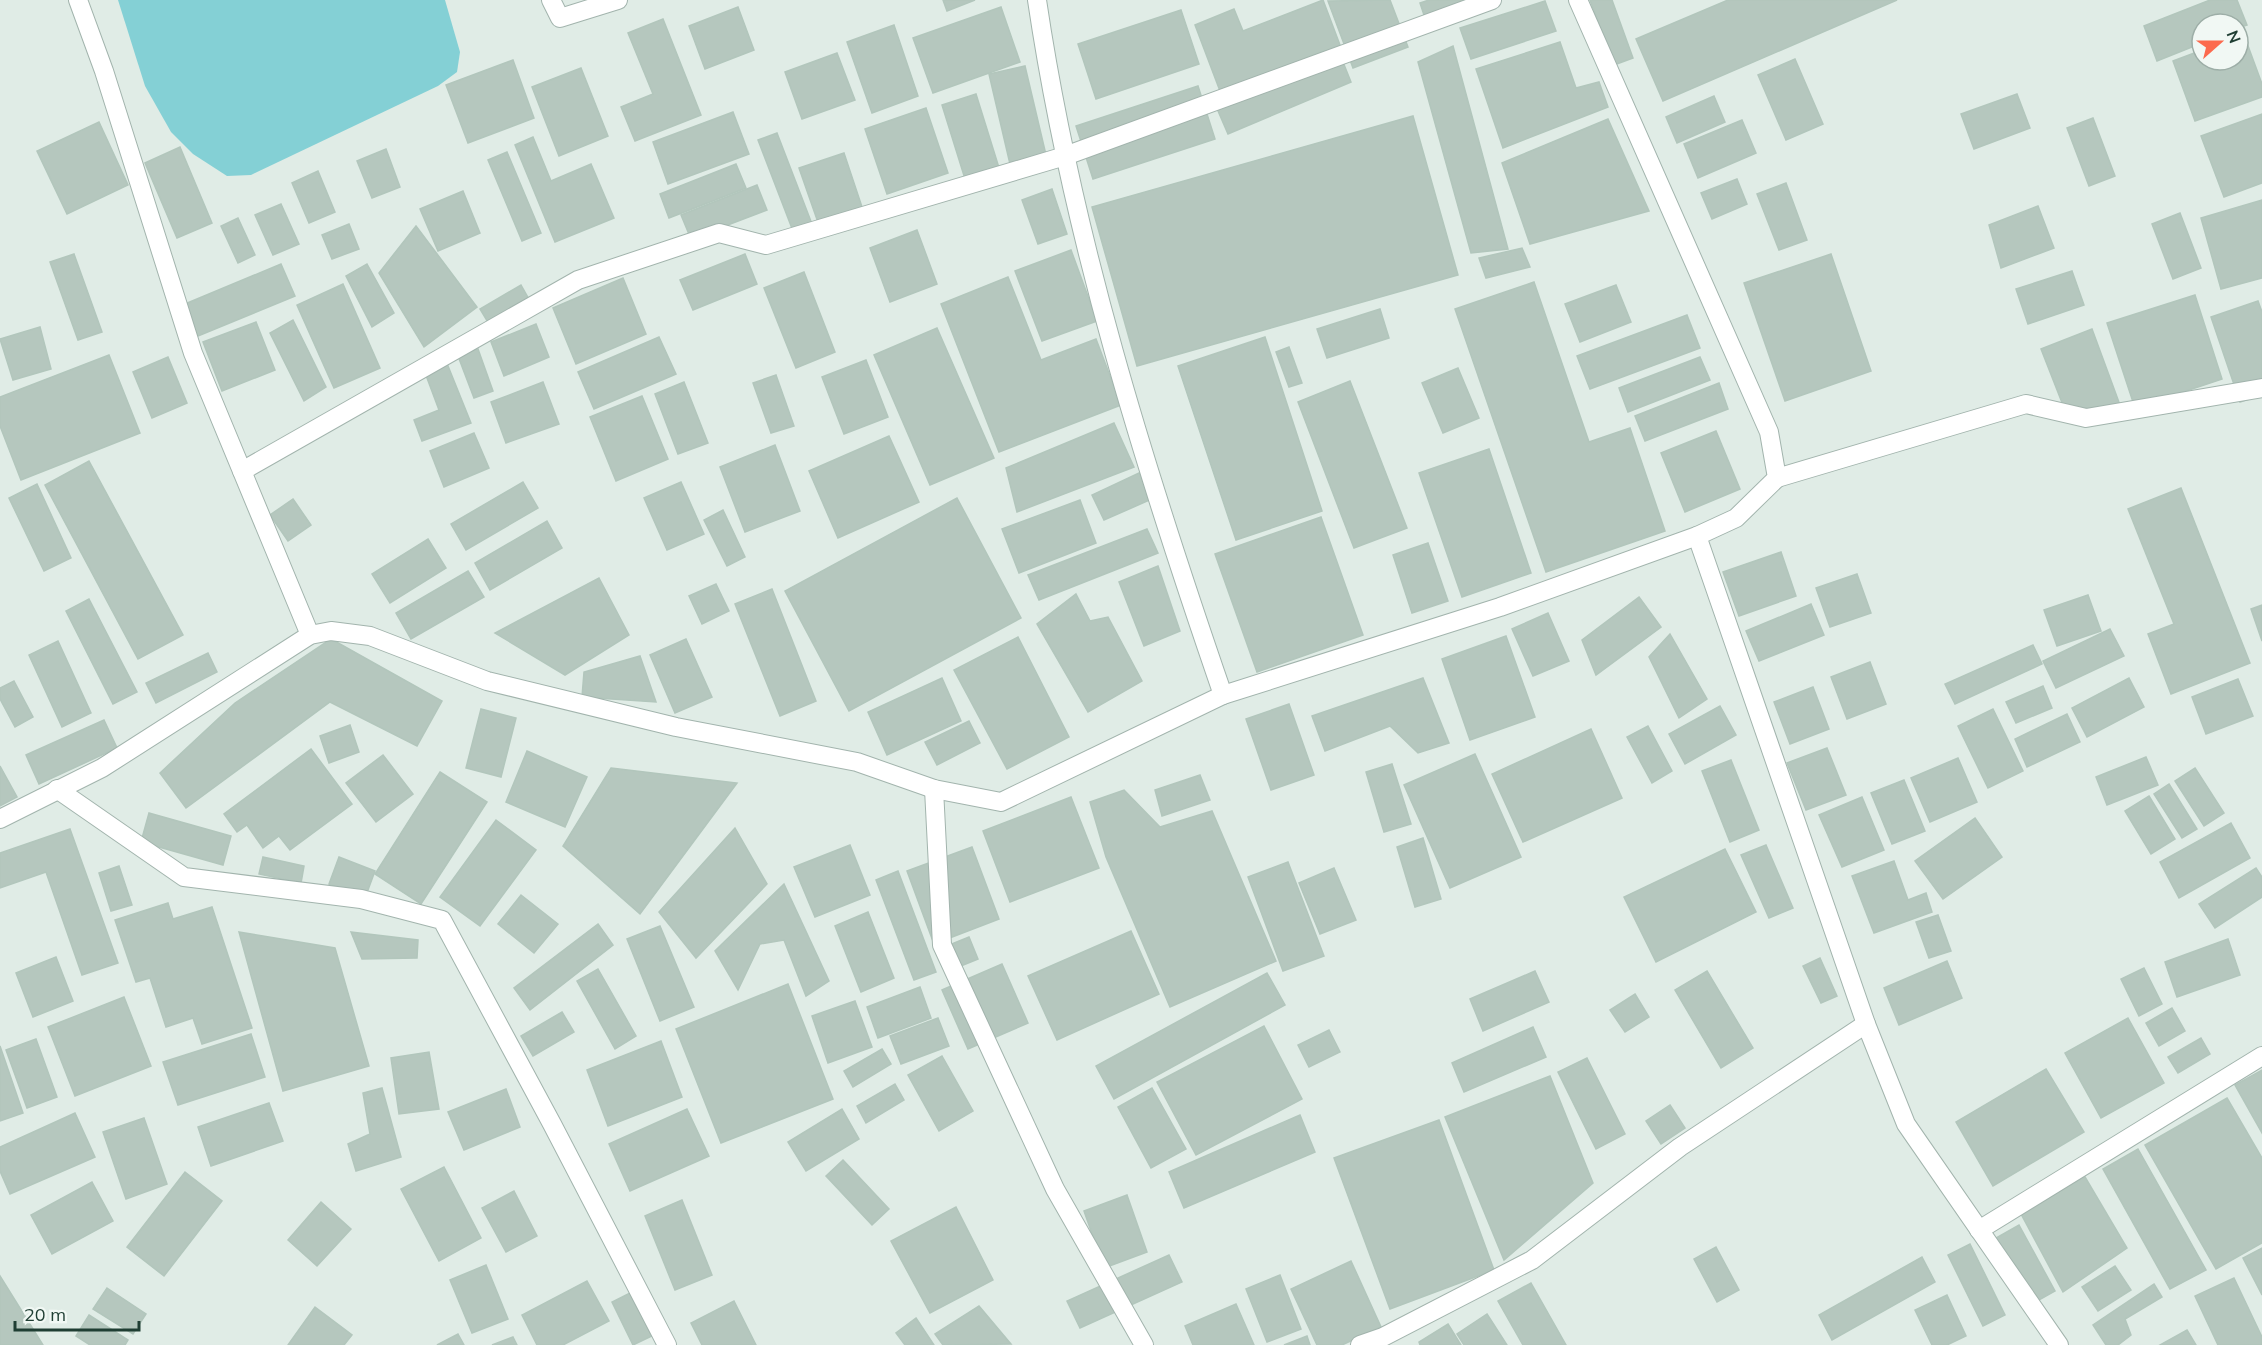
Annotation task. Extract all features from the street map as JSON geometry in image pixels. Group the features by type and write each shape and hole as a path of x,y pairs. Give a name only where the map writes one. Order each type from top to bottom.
{"street":[{"path":"78,0 104,72 193,353 310,635"},
{"path":"551,0 560,18 618,0"},
{"path":"1037,0 1047,65 1076,209 1127,393 1194,610 1224,695"},
{"path":"242,471 578,280 719,232 766,245 1065,156 1492,0"},
{"path":"1578,0 1769,432 1778,478"},
{"path":"0,819 102,768 310,635 331,631 370,636 487,681 676,727 857,762 934,789 1001,802 1224,695 1500,608 1697,536 1736,518 1778,478 2026,404 2086,418 2262,388"},
{"path":"1697,536 1866,1024 1906,1124 2058,1345"},
{"path":"57,789 184,877 361,898 442,920 667,1345"},
{"path":"934,789 942,945 1055,1190 1144,1345"},
{"path":"1360,1345 1383,1337 1532,1260 1680,1147 1866,1024"},
{"path":"1979,1230 2262,1056"}],"water":[{"path":"118,0 445,0 460,52 457,72 438,86 251,175 227,176 193,154 171,132 145,86"}],"building":[{"path":"943,0 975,0 947,11"},
{"path":"1323,0 1340,45 1220,91 1195,25 1234,9 1243,31"},
{"path":"1390,0 1408,47 1353,68 1328,1"},
{"path":"1429,0 1464,0 1470,15 1429,30 1420,3"},
{"path":"1590,0 1612,0 1633,58 1614,65"},
{"path":"1728,0 1897,0 1663,101 1636,39"},
{"path":"2210,0 2237,0 2242,12 2190,12 2190,48 2157,61 2144,26"},
{"path":"1545,1 1556,31 1471,59 1460,28"},
{"path":"738,7 754,50 705,69 689,26"},
{"path":"1001,7 1020,62 933,93 913,38"},
{"path":"1181,10 1199,64 1096,99 1078,44"},
{"path":"663,19 701,115 635,141 621,107 653,94 628,33"},
{"path":"894,25 918,96 872,113 847,42"},
{"path":"1560,42 1576,88 1599,82 1608,107 1503,148 1476,69"},
{"path":"1453,46 1508,249 1471,253 1418,62"},
{"path":"2250,51 2262,84 2262,97 2195,121 2173,61 2190,55 2190,72 2250,72"},
{"path":"1339,52 1351,82 1228,134 1215,104"},
{"path":"837,53 855,100 802,119 785,72"},
{"path":"1795,59 1823,124 1786,140 1758,75"},
{"path":"513,60 534,118 468,143 446,85"},
{"path":"1025,66 1046,155 1010,164 989,74"},
{"path":"581,68 608,136 559,156 532,87"},
{"path":"1198,86 1215,139 1093,179 1076,126"},
{"path":"976,94 1000,171 966,182 942,105"},
{"path":"2017,94 2030,128 1974,149 1961,114"},
{"path":"1714,96 1725,122 1677,143 1666,117"},
{"path":"926,108 948,173 887,194 865,129"},
{"path":"733,112 749,154 668,184 653,142"},
{"path":"2262,114 2262,183 2224,197 2201,136"},
{"path":"1413,116 1458,275 1137,366 1092,207"},
{"path":"2093,118 2115,176 2089,186 2067,128"},
{"path":"1608,119 1649,211 1530,244 1502,163"},
{"path":"1742,120 1756,153 1698,178 1684,144"},
{"path":"99,122 128,185 67,214 37,151"},
{"path":"777,133 812,224 793,231 758,140"},
{"path":"533,137 551,181 591,164 614,218 555,242 515,145"},
{"path":"180,147 212,223 177,238 145,163"},
{"path":"386,149 400,187 372,198 357,161"},
{"path":"507,152 541,233 522,241 488,160"},
{"path":"844,153 864,213 820,228 799,168"},
{"path":"736,164 746,188 669,218 660,194"},
{"path":"318,171 335,212 309,223 292,183"},
{"path":"1737,179 1747,204 1712,219 1701,193"},
{"path":"1786,183 1807,240 1779,250 1757,194"},
{"path":"757,185 767,210 691,239 681,215"},
{"path":"1052,189 1067,234 1038,244 1022,200"},
{"path":"463,191 480,233 438,251 420,209"},
{"path":"2262,200 2262,278 2221,289 2201,218"},
{"path":"281,204 299,244 273,255 255,215"},
{"path":"2038,206 2054,248 2001,268 1989,225"},
{"path":"2180,213 2201,268 2173,279 2152,224"},
{"path":"238,218 255,255 238,263 221,226"},
{"path":"349,224 359,249 332,259 322,235"},
{"path":"416,226 477,307 424,347 379,273"},
{"path":"917,230 937,284 890,302 870,248"},
{"path":"1522,248 1530,267 1486,278 1479,258"},
{"path":"1071,250 1097,321 1042,341 1015,271"},
{"path":"74,254 102,332 78,340 50,262"},
{"path":"745,254 757,284 693,310 680,280"},
{"path":"1831,254 1871,371 1785,401 1744,283"},
{"path":"281,264 295,296 198,336 185,304"},
{"path":"367,264 394,313 372,327 346,276"},
{"path":"2072,271 2084,305 2028,324 2016,289"},
{"path":"804,272 835,352 796,368 764,288"},
{"path":"1008,277 1041,360 1096,339 1121,405 999,452 941,304"},
{"path":"623,278 646,334 576,364 553,308"},
{"path":"1534,282 1589,442 1630,428 1665,531 1546,572 1455,309"},
{"path":"343,284 380,368 334,388 297,305"},
{"path":"521,285 530,301 489,324 480,309"},
{"path":"1616,285 1631,322 1580,342 1565,304"},
{"path":"2195,295 2222,379 2135,408 2107,323"},
{"path":"2258,301 2262,312 2262,395 2240,402 2211,317"},
{"path":"1380,309 1389,338 1327,358 1317,329"},
{"path":"1687,315 1700,348 1590,389 1577,356"},
{"path":"293,320 326,387 304,401 270,333"},
{"path":"256,322 275,370 222,391 203,342"},
{"path":"536,324 549,357 504,376 491,342"},
{"path":"40,327 51,369 13,380 0,339"},
{"path":"937,328 994,458 930,485 874,355"},
{"path":"2092,329 2120,405 2070,423 2041,349"},
{"path":"659,337 676,374 594,409 578,372"},
{"path":"1265,337 1322,511 1236,540 1178,366"},
{"path":"1289,347 1302,383 1289,387 1276,352"},
{"path":"478,349 493,391 474,398 458,356"},
{"path":"109,355 140,433 21,480 0,426 0,397"},
{"path":"168,357 187,403 152,418 133,372"},
{"path":"1700,357 1710,380 1628,412 1619,388"},
{"path":"866,360 888,417 844,434 822,377"},
{"path":"446,361 471,423 422,441 414,420 439,410 424,370"},
{"path":"1458,368 1479,418 1443,433 1422,383"},
{"path":"776,375 794,426 771,433 753,383"},
{"path":"1350,381 1407,528 1354,548 1298,402"},
{"path":"543,382 559,424 506,443 491,402"},
{"path":"684,382 708,443 678,454 655,394"},
{"path":"1719,383 1728,409 1645,441 1635,416"},
{"path":"642,396 668,459 616,481 590,417"},
{"path":"1114,423 1134,467 1017,512 1006,468"},
{"path":"1716,431 1740,489 1685,512 1661,453"},
{"path":"474,433 489,468 444,487 430,451"},
{"path":"889,436 919,502 838,538 809,471"},
{"path":"775,445 800,511 745,532 720,467"},
{"path":"1489,449 1531,573 1462,597 1419,473"},
{"path":"89,461 183,635 138,659 45,485"},
{"path":"1139,473 1152,499 1104,520 1092,495"},
{"path":"523,482 538,508 466,550 451,524"},
{"path":"681,482 704,534 667,550 644,498"},
{"path":"37,484 71,558 44,571 9,498"},
{"path":"2181,488 2250,663 2171,694 2148,634 2174,624 2128,509"},
{"path":"957,498 1021,618 849,711 785,591"},
{"path":"293,499 311,525 288,541 270,515"},
{"path":"1080,500 1096,543 1019,573 1002,529"},
{"path":"723,510 745,557 727,566 704,520"},
{"path":"1321,517 1363,635 1257,672 1215,554"},
{"path":"547,521 562,548 490,590 475,563"},
{"path":"1147,529 1158,553 1039,600 1028,575"},
{"path":"428,539 446,568 390,603 372,574"},
{"path":"1428,543 1448,601 1412,613 1393,555"},
{"path":"1781,552 1796,596 1739,616 1723,572"},
{"path":"1158,566 1180,631 1144,646 1119,582"},
{"path":"468,571 484,597 411,639 396,613"},
{"path":"1857,574 1871,613 1830,627 1816,588"},
{"path":"599,578 629,635 565,675 495,633"},
{"path":"716,584 729,611 702,624 689,596"},
{"path":"772,589 816,701 780,716 735,604"},
{"path":"1076,594 1090,621 1108,617 1142,681 1088,712 1037,624"},
{"path":"2088,595 2101,631 2057,646 2044,610"},
{"path":"1639,597 1661,627 1596,675 1582,640"},
{"path":"89,599 137,692 113,704 66,611"},
{"path":"1811,604 1824,635 1759,661 1746,631"},
{"path":"2262,605 2262,641 2251,609"},
{"path":"1548,613 1569,661 1533,676 1512,629"},
{"path":"2110,629 2124,656 2056,688 2043,661"},
{"path":"1670,634 1707,699 1679,718 1649,657"},
{"path":"1506,636 1535,717 1470,740 1442,659"},
{"path":"1018,637 1069,737 1007,769 954,670"},
{"path":"331,639 442,701 417,746 330,702 186,808 160,773 235,703"},
{"path":"686,639 712,697 675,713 650,655"},
{"path":"58,641 91,713 62,727 29,655"},
{"path":"2033,645 2042,664 1955,704 1945,684"},
{"path":"208,653 217,672 156,703 146,683"},
{"path":"640,656 656,702 582,697 584,672"},
{"path":"1870,662 1886,704 1847,719 1831,677"},
{"path":"942,678 961,721 887,755 868,712"},
{"path":"1423,678 1449,743 1418,753 1390,726 1325,751 1312,716"},
{"path":"2129,678 2144,707 2087,737 2072,708"},
{"path":"2238,679 2253,716 2206,734 2192,697"},
{"path":"14,681 33,717 15,727 0,699 0,688"},
{"path":"2043,686 2052,708 2016,723 2006,702"},
{"path":"1813,687 1829,729 1790,744 1774,702"},
{"path":"1289,704 1314,775 1271,790 1246,719"},
{"path":"1720,706 1736,735 1685,764 1669,734"},
{"path":"481,709 516,718 501,777 466,768"},
{"path":"1993,709 2023,771 1988,788 1958,726"},
{"path":"2067,714 2080,742 2027,767 2015,739"},
{"path":"104,720 117,748 39,784 26,755"},
{"path":"969,721 980,743 937,765 925,742"},
{"path":"350,725 359,752 329,763 320,736"},
{"path":"1648,726 1672,771 1652,783 1627,737"},
{"path":"1591,729 1622,798 1523,842 1492,774"},
{"path":"1827,748 1846,795 1806,810 1787,763"},
{"path":"311,749 352,804 290,850 279,836 263,848 247,825 237,832 224,814"},
{"path":"527,751 587,777 565,827 506,802"},
{"path":"1475,754 1521,857 1450,888 1404,785"},
{"path":"383,755 413,794 376,822 346,783"},
{"path":"2146,757 2158,785 2107,805 2096,777"},
{"path":"1958,758 1977,802 1930,822 1911,778"},
{"path":"1731,760 1759,830 1730,842 1702,771"},
{"path":"1392,764 1411,824 1384,832 1366,772"},
{"path":"0,766 17,797 0,806"},
{"path":"611,768 737,783 640,914 563,846"},
{"path":"2195,768 2224,813 2204,826 2175,781"},
{"path":"440,772 487,802 421,904 375,874"},
{"path":"1200,775 1210,800 1162,816 1155,790"},
{"path":"1904,780 1925,831 1892,844 1871,793"},
{"path":"2169,784 2197,829 2182,838 2154,794"},
{"path":"1124,790 1160,827 1212,811 1276,961 1170,1007 1106,857 1090,802"},
{"path":"2149,796 2175,839 2151,854 2125,811"},
{"path":"1071,797 1099,868 1010,902 983,831"},
{"path":"1862,797 1884,850 1842,867 1819,815"},
{"path":"149,813 231,836 223,865 141,842"},
{"path":"1975,818 2002,857 1943,899 1915,861"},
{"path":"496,820 536,850 480,926 440,897"},
{"path":"2231,823 2250,858 2179,898 2160,862"},
{"path":"735,828 767,884 696,958 659,912"},
{"path":"70,829 118,963 82,975 46,872 0,888 0,853"},
{"path":"1423,838 1441,899 1415,907 1397,847"},
{"path":"850,845 870,895 815,917 794,867"},
{"path":"1766,845 1793,908 1769,918 1741,855"},
{"path":"972,847 999,919 934,944 907,871"},
{"path":"1725,849 1756,912 1656,962 1624,897"},
{"path":"263,857 304,866 301,883 259,874"},
{"path":"339,857 375,871 365,898 329,884"},
{"path":"1894,861 1908,900 1926,893 1932,912 1874,933 1852,876"},
{"path":"1288,862 1324,956 1283,971 1248,877"},
{"path":"119,866 132,905 111,911 99,873"},
{"path":"1334,868 1356,920 1320,934 1299,883"},
{"path":"2256,868 2262,877 2262,897 2215,928 2199,904"},
{"path":"898,871 936,972 914,980 876,880"},
{"path":"784,884 829,981 806,996 784,940 760,944 738,990 715,951"},
{"path":"521,895 558,924 534,953 498,924"},
{"path":"168,903 173,919 212,907 252,1028 202,1044 193,1018 166,1027 150,978 136,982 115,920"},
{"path":"868,912 894,978 861,992 835,926"},
{"path":"1938,915 1951,951 1929,958 1916,922"},
{"path":"598,924 613,945 530,1010 514,988"},
{"path":"660,926 694,1007 660,1021 627,939"},
{"path":"1131,931 1159,994 1057,1040 1028,976"},
{"path":"239,932 335,948 369,1066 283,1091"},
{"path":"351,932 418,940 417,958 362,959"},
{"path":"969,937 978,959 946,972 937,950"},
{"path":"2228,939 2240,975 2177,997 2165,962"},
{"path":"56,957 73,1001 33,1017 16,973"},
{"path":"1820,958 1837,996 1821,1003 1803,966"},
{"path":"1947,961 1962,998 1899,1025 1884,988"},
{"path":"1002,964 1028,1023 968,1049 942,990"},
{"path":"2144,968 2162,1004 2139,1016 2121,979"},
{"path":"598,969 636,1036 615,1049 577,981"},
{"path":"1535,971 1549,1002 1483,1031 1470,999"},
{"path":"1707,971 1753,1048 1721,1068 1675,990"},
{"path":"1267,973 1285,1005 1114,1099 1096,1066"},
{"path":"788,984 833,1099 721,1143 676,1029"},
{"path":"920,987 931,1018 878,1038 867,1007"},
{"path":"1635,994 1649,1017 1625,1032 1610,1010"},
{"path":"124,997 151,1066 75,1096 48,1027"},
{"path":"855,1001 872,1047 828,1063 812,1016"},
{"path":"2172,1008 2185,1031 2159,1046 2146,1023"},
{"path":"562,1012 574,1032 533,1056 521,1036"},
{"path":"938,1018 949,1046 901,1064 890,1036"},
{"path":"2128,1018 2164,1083 2101,1118 2065,1053"},
{"path":"1264,1026 1302,1099 1196,1155 1157,1082"},
{"path":"1533,1027 1546,1057 1464,1092 1452,1063"},
{"path":"1329,1030 1340,1052 1309,1067 1298,1045"},
{"path":"251,1034 265,1077 178,1105 163,1062"},
{"path":"2201,1038 2210,1054 2178,1073 2168,1057"},
{"path":"36,1039 57,1097 27,1108 6,1050"},
{"path":"661,1041 682,1097 608,1126 587,1070"},
{"path":"0,1046 23,1113 0,1121"},
{"path":"882,1049 891,1064 853,1087 844,1071"},
{"path":"429,1052 439,1109 399,1114 391,1058"},
{"path":"942,1056 973,1111 939,1131 908,1075"},
{"path":"1587,1058 1625,1134 1596,1149 1558,1072"},
{"path":"2046,1069 2084,1132 1993,1186 1956,1122"},
{"path":"2262,1070 2262,1133 2235,1085"},
{"path":"1550,1076 1593,1183 1504,1260 1445,1117"},
{"path":"895,1084 904,1100 866,1123 857,1106"},
{"path":"382,1088 401,1157 356,1171 348,1144 370,1134 363,1093"},
{"path":"1152,1088 1186,1149 1151,1168 1118,1107"},
{"path":"506,1089 520,1127 464,1150 448,1112"},
{"path":"2227,1098 2262,1158 2262,1243 2216,1269 2145,1145"},
{"path":"269,1103 283,1141 211,1166 198,1127"},
{"path":"1670,1105 1685,1128 1661,1144 1646,1121"},
{"path":"687,1109 709,1156 630,1191 609,1144"},
{"path":"842,1109 859,1139 806,1171 788,1142"},
{"path":"75,1113 95,1157 10,1194 0,1171 0,1147"},
{"path":"1300,1115 1315,1152 1184,1208 1169,1172"},
{"path":"144,1118 167,1184 126,1199 103,1132"},
{"path":"1439,1120 1494,1270 1390,1309 1334,1158"},
{"path":"2138,1149 2206,1270 2170,1289 2103,1169"},
{"path":"843,1160 889,1209 872,1225 826,1176"},
{"path":"444,1167 481,1238 439,1261 401,1189"},
{"path":"185,1172 222,1201 164,1276 127,1247"},
{"path":"2085,1177 2127,1248 2063,1292 2020,1212"},
{"path":"92,1182 113,1221 52,1254 31,1215"},
{"path":"514,1191 537,1236 506,1252 482,1208"},
{"path":"1127,1195 1147,1252 1104,1268 1084,1211"},
{"path":"682,1200 712,1275 675,1290 645,1216"},
{"path":"321,1202 351,1229 317,1266 288,1240"},
{"path":"956,1207 993,1280 930,1313 891,1241"},
{"path":"2019,1225 2055,1291 2032,1304 1996,1238"},
{"path":"1970,1244 2005,1315 1983,1326 1948,1255"},
{"path":"1716,1247 1739,1290 1717,1302 1694,1259"},
{"path":"2262,1248 2262,1295 2243,1258"},
{"path":"1169,1255 1182,1282 1080,1328 1067,1301"},
{"path":"1922,1257 1935,1282 1832,1340 1819,1315"},
{"path":"1351,1261 1381,1327 1342,1345 1317,1345 1291,1289"},
{"path":"486,1265 508,1319 472,1333 450,1280"},
{"path":"2115,1266 2131,1290 2098,1311 2082,1287"},
{"path":"1280,1275 1301,1329 1267,1342 1246,1289"},
{"path":"0,1276 43,1345 0,1345"},
{"path":"2234,1278 2262,1337 2262,1345 2218,1345 2195,1296"},
{"path":"587,1281 609,1321 563,1345 537,1345 522,1315"},
{"path":"1531,1283 1566,1345 1523,1345 1498,1301"},
{"path":"2154,1284 2162,1297 2125,1319 2131,1335 2118,1345 2106,1345 2093,1325"},
{"path":"107,1288 146,1314 133,1334 93,1309"},
{"path":"630,1293 652,1336 633,1345 612,1302"},
{"path":"1947,1295 1966,1336 1947,1345 1932,1345 1915,1310"},
{"path":"734,1301 756,1345 702,1345 691,1323"},
{"path":"1236,1304 1254,1345 1193,1345 1185,1326"},
{"path":"979,1306 1011,1344 943,1345 935,1334"},
{"path":"315,1307 352,1335 344,1345 288,1345"},
{"path":"1487,1314 1507,1345 1464,1345 1457,1334"},
{"path":"89,1315 128,1340 125,1345 90,1345 76,1336"},
{"path":"916,1318 934,1345 905,1345 896,1333"},
{"path":"1448,1324 1461,1345 1420,1345 1419,1342"},
{"path":"2187,1330 2196,1345 2160,1345"},
{"path":"458,1334 464,1345 437,1345"},
{"path":"1307,1336 1310,1345 1284,1345"},
{"path":"513,1337 517,1345 492,1345"}]}
